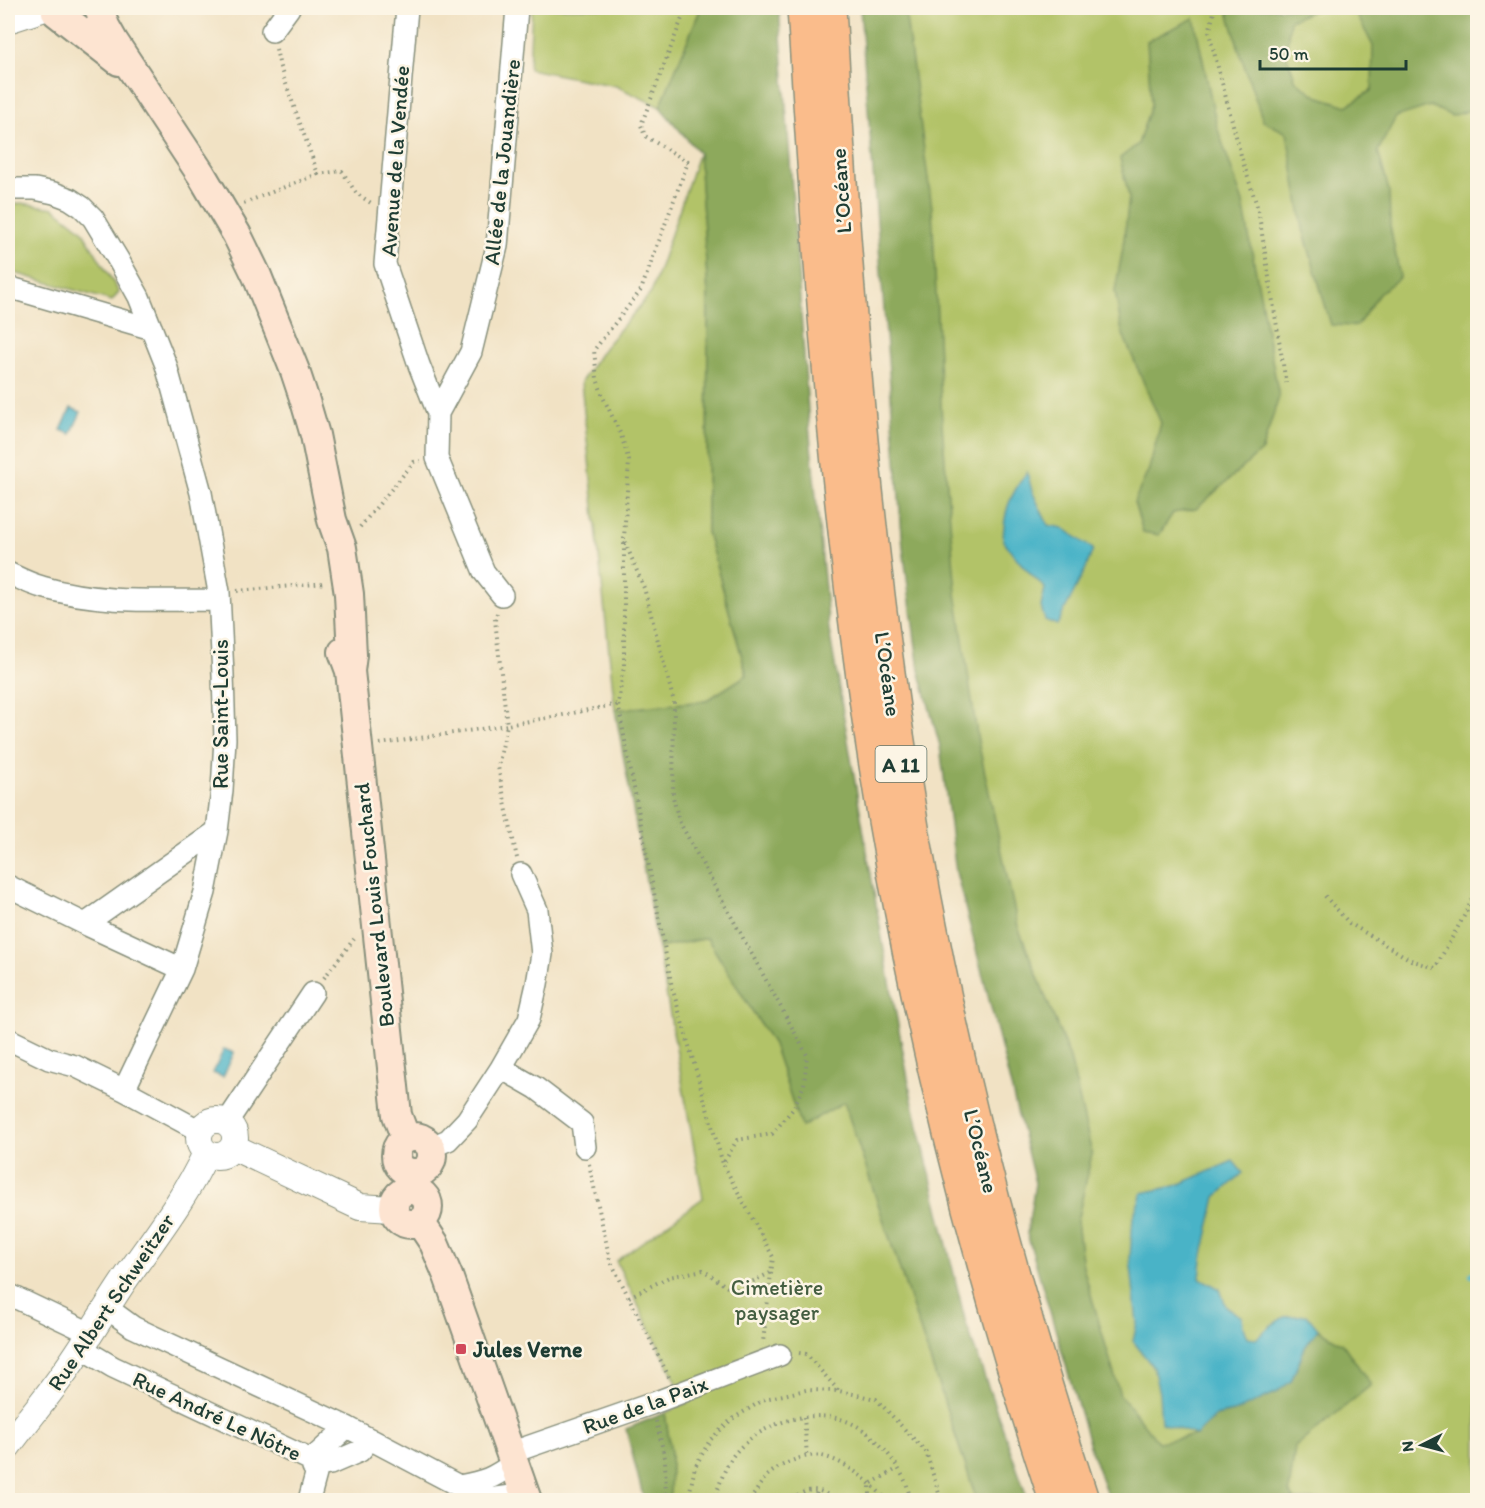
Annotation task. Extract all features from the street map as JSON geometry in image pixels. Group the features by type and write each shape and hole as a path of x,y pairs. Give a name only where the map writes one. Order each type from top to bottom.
{"highway":[{"name":"L’Océane","path":"804,8 819,250 840,482 863,680 883,807 902,913 942,1100 1016,1377 1056,1500"},
{"name":"L’Océane","path":"829,8 847,286 863,468 880,615 907,800 928,917 967,1097 1023,1311 1082,1500"}],"main road":[{"name":"Boulevard Louis Fouchard","path":"99,8 114,42 201,174 257,276 305,401 343,527 342,548 349,589 352,655 350,671 397,1115 428,1182 409,1206"},
{"name":"Boulevard Louis Fouchard","path":"54,9 137,76"},
{"name":"Boulevard Louis Fouchard","path":"343,527 329,583 343,654 350,671"},
{"path":"409,1206 434,1243 448,1276 525,1496"}],"street":[{"path":"272,31 290,8"},
{"name":"Avenue de la Vendée","path":"407,8 385,264 419,365 438,413"},
{"name":"Allée de la Jouandière","path":"438,413 471,352 497,246 517,8"},
{"path":"8,20 54,9"},
{"name":"Rue Saint-Louis","path":"8,189 35,189 54,193 82,207 93,218 139,297 166,365 201,493 218,596 224,675 225,739 217,831 206,892 182,969 124,1090"},
{"path":"8,287 152,329"},
{"path":"438,413 437,458 484,572 502,595"},
{"path":"8,573 40,587 89,598 123,600 218,596"},
{"path":"85,924 217,831"},
{"path":"416,1155 448,1140 458,1131 501,1068 529,1019 542,954 537,910 521,874"},
{"path":"8,886 182,969"},
{"path":"227,1122 313,993"},
{"path":"8,1039 49,1059 75,1066 124,1090 203,1142 214,1156 225,1155 233,1148 236,1137 227,1122 212,1120 202,1126 203,1142"},
{"path":"501,1068 536,1088 582,1123 585,1147"},
{"name":"Rue Albert Schweitzer","path":"8,1446 62,1377 170,1217 194,1178 203,1142"},
{"path":"233,1148 360,1207 409,1206"},
{"name":"Rue André Le Nôtre","path":"8,1294 86,1341 113,1367 312,1463 330,1464 360,1451 370,1438"},
{"name":"Rue André Le Nôtre","path":"107,1308 133,1327 370,1438 482,1500 525,1496"},
{"name":"Rue de la Paix","path":"512,1458 780,1355"},
{"name":"Rue André Le Nôtre","path":"312,1463 347,1427"},
{"path":"459,1486 481,1482 500,1474 512,1458"},
{"path":"309,1500 316,1474 312,1463"}],"path":[{"path":"686,8 641,125 645,136 688,162 641,290 594,350 597,379 629,460 624,538 624,666 618,704 672,987 723,1164 773,1257 760,1363"},
{"path":"1215,8 1209,33 1242,159 1258,208 1286,383"},
{"path":"272,31 280,67 318,174"},
{"path":"241,204 318,174 342,171 356,193 390,214"},
{"path":"343,527 414,462 437,458"},
{"path":"624,538 644,588 674,702 673,797 679,821 807,1055 804,1085 793,1109 772,1134 736,1140 723,1164"},
{"path":"218,596 329,583"},
{"path":"502,595 495,620 507,725 498,767 521,874"},
{"path":"376,744 507,725 618,704"},
{"path":"1324,896 1349,923 1412,960 1435,968 1468,909 1478,883"},
{"path":"313,993 352,941 376,920"},
{"path":"585,1147 610,1260 678,1394"},
{"path":"629,1297 669,1277 703,1270 733,1291 771,1273"},
{"path":"780,1355 792,1352 806,1354 839,1391"},
{"path":"688,1500 695,1467 710,1440 732,1419 765,1399 806,1390 839,1391 876,1399 926,1452 941,1500"},
{"path":"651,1404 665,1458 666,1500"},
{"path":"714,1500 735,1452 751,1437 795,1418 816,1416 835,1418 855,1425 873,1439 891,1458 906,1483 911,1500"},
{"path":"804,1418 807,1456"},
{"path":"750,1500 768,1475 807,1456 821,1456 845,1466 887,1500"},
{"path":"870,1484 897,1469"},
{"path":"858,1500 870,1498 870,1484"},
{"path":"793,1500 798,1494 811,1489 822,1491 834,1500"},
{"path":"815,1500 817,1490"}],"green space":[{"path":"532,8 701,8 660,107 616,86 529,69"},
{"path":"701,8 779,8 809,425 829,630 912,1100 966,1324 1028,1500 977,1500 844,1102 801,1127 773,1044 707,938 658,948 615,710 706,701 747,675 707,532 708,294 699,153 660,107"},
{"path":"860,8 890,8 905,11 932,208 942,424 956,593 978,741 1018,927 1070,1058 1092,1154 1077,1222 1083,1267 1120,1395 1158,1442 1196,1435 1215,1416 1237,1411 1291,1381 1305,1347 1318,1329 1343,1344 1371,1385 1295,1447 1289,1492 1295,1500 1109,1500 1092,1453 1027,1234 1035,1183 956,872 940,746 919,670 903,548"},
{"path":"880,8 1477,8 1477,1500 1144,1500 968,854"},
{"path":"1227,8 1320,8 1290,20 1286,54 1296,81 1317,96 1347,106 1372,90 1373,46 1356,13 1326,8 1477,8 1477,108 1452,116 1430,106 1396,117 1378,151 1389,191 1390,226 1400,277 1379,294 1357,326 1331,325 1303,229 1287,133 1263,121"},
{"path":"1194,18 1217,127 1243,203 1279,397 1262,450 1196,509 1173,513 1159,535 1143,532 1134,502 1149,469 1161,423 1122,332 1115,291 1129,197 1120,158 1138,144 1151,105 1147,41"},
{"path":"699,152 708,294 707,532 747,675 706,701 615,710 581,382 604,348 651,293"},
{"path":"21,203 54,208 82,230 119,292 112,301 8,271 8,206"},
{"name":"Cimetière paysager","path":"707,938 773,1044 801,1127 844,1101 977,1500 670,1500 671,1453 665,1413 687,1403 616,1261 703,1198 658,948"},
{"path":"665,1413 671,1453 670,1500 644,1500 626,1429"}],"water":[{"path":"71,408 81,412 71,434 61,430"},
{"path":"1027,472 1032,491 1048,525 1063,528 1093,549 1086,568 1057,625 1045,620 1041,607 1045,588 1003,541 1009,504"},
{"path":"224,1049 234,1053 223,1077 213,1073"},
{"path":"1233,1161 1243,1173 1216,1197 1200,1278 1220,1289 1226,1307 1242,1317 1247,1338 1256,1339 1284,1317 1307,1315 1318,1329 1305,1347 1291,1381 1277,1392 1237,1411 1215,1416 1196,1435 1161,1423 1159,1393 1153,1367 1133,1341 1137,1323 1130,1257 1133,1217 1142,1193 1175,1186"}],"waterway":[{"path":"1472,1275 1478,1270"}],"place":[{"name":"Jules Verne","path":"461,1349"}]}
